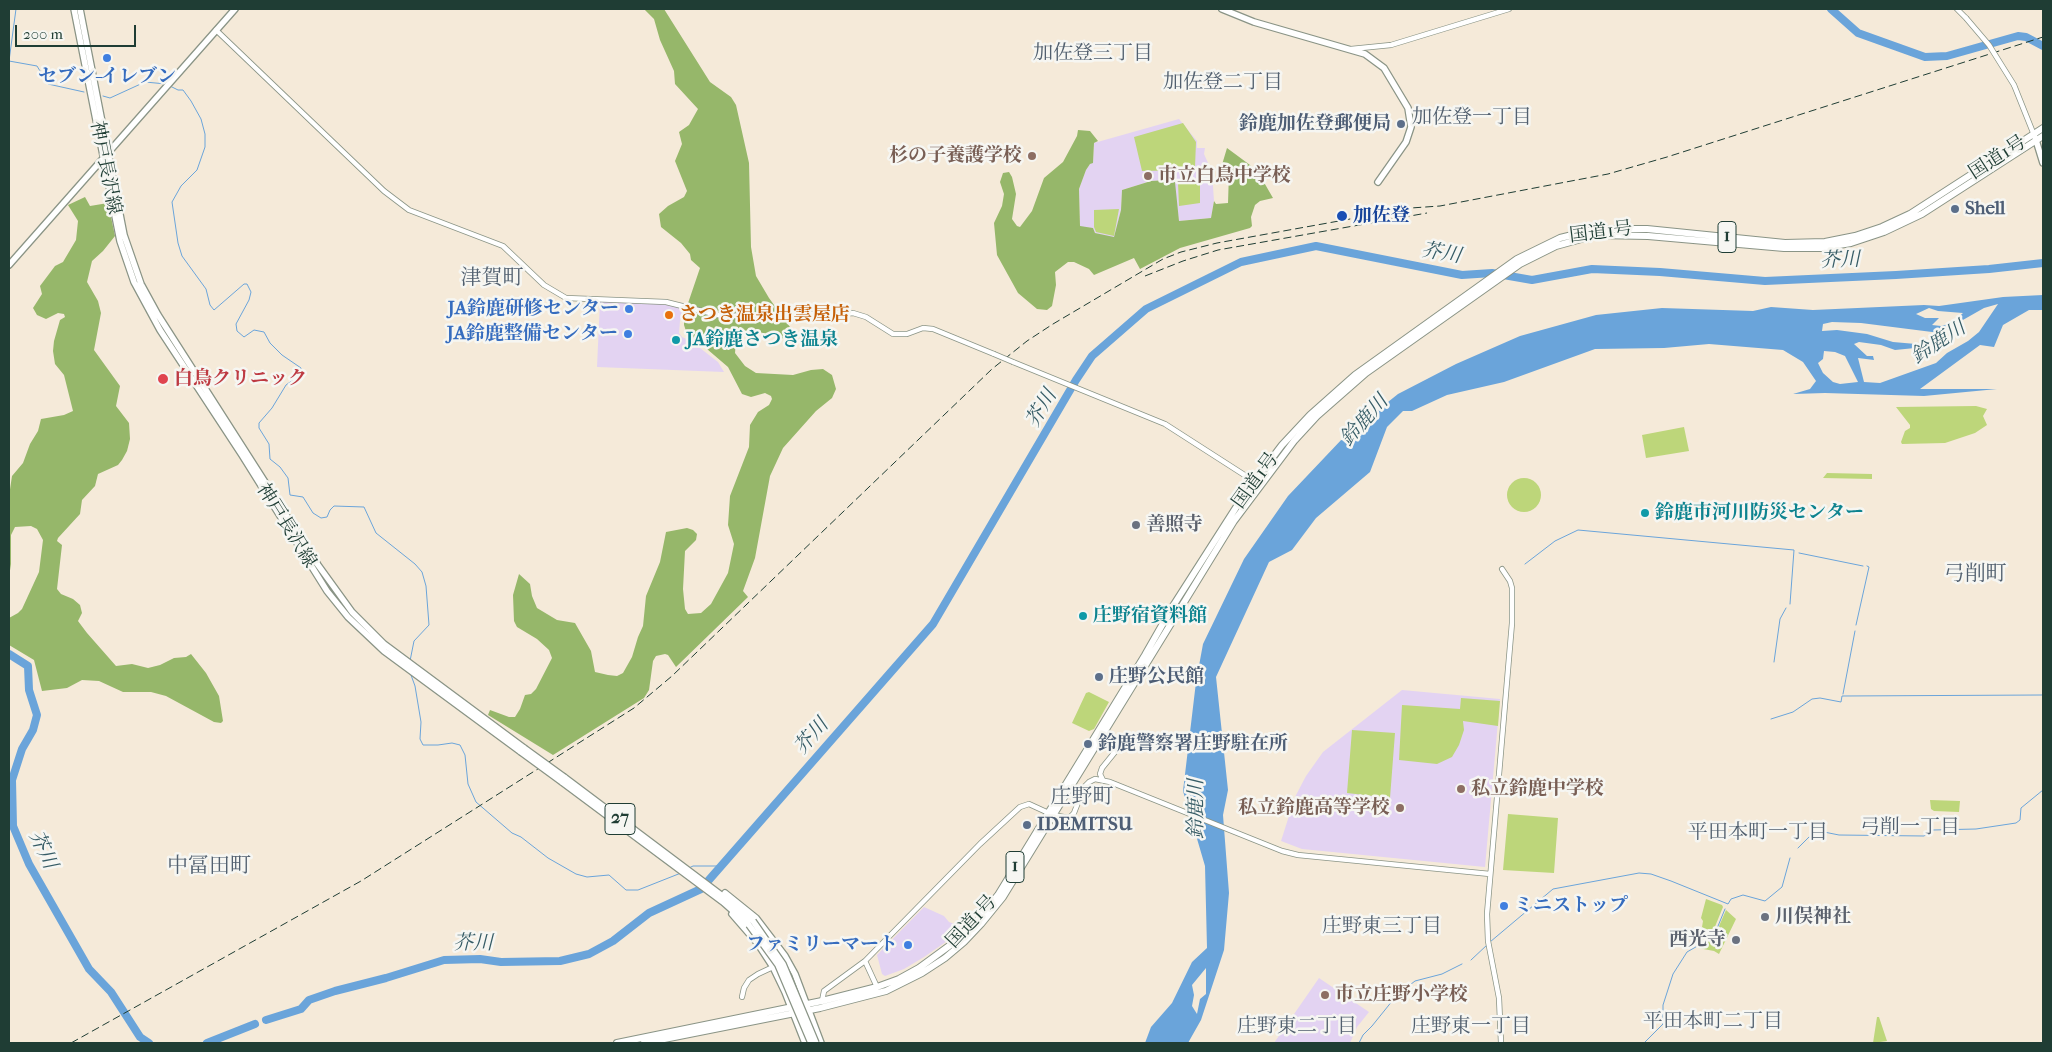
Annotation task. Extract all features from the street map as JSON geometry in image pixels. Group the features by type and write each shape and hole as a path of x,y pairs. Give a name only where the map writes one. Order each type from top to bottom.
{"highway":[{"name":"国道1号","path":"617,1043 851,1001 886,991 922,974 955,950 999,903 1173,606 1257,483 1305,429 1345,390 1517,259 1560,238 1593,230 1625,228 1784,248 1821,248 1851,243 1908,222 2035,138 2043,128"},
{"name":"国道1号","path":"2035,138 2043,136"},
{"name":"国道1号","path":"1484,285 1531,258 1567,242 1596,235 1682,235"},
{"name":"国道1号","path":"644,1043 800,1009 822,1001 877,987 899,979 952,946 976,922 998,895 1101,738 1257,483"}],"main road":[{"name":"神戸長沢線","path":"74,9 124,256 134,282 151,314 327,591 348,617 384,651 715,891 751,923 783,964 800,1009"},
{"name":"神戸長沢線","path":"80,9 125,241 146,295 167,331 326,577 352,612 384,644 522,750"},
{"path":"9,265 235,9"},
{"path":"1222,9 1254,22 1349,48 1365,54 1380,64 1399,92 1410,114 1411,126 1408,137 1378,182"},
{"path":"2035,138 2043,163"},
{"name":"神戸長沢線","path":"674,862 681,864 715,891 779,949 795,974 800,1009"},
{"name":"神戸長沢線","path":"751,923 773,967 800,1009"},
{"path":"800,1009 805,1043"},
{"path":"800,1009 811,1043"},
{"path":"800,1009 816,1043"},
{"path":"800,1009 821,1043"}],"street":[{"path":"1349,48 1391,45 1509,9"},
{"path":"1957,9 1997,56 2014,85 2035,138"},
{"path":"216,30 384,190 409,210 503,246 544,285 566,298 666,302 722,316 853,313 866,317 893,334 907,334 923,328 933,329 1176,430 1257,483"},
{"path":"1500,1043 1499,996 1488,942 1487,914 1512,623 1512,588 1510,581 1502,570"},
{"path":"1101,738 1113,744 1115,752 1102,768 1100,774 1103,780"},
{"path":"822,1001 822,994 825,989 865,961 980,844 1020,807 1026,803 1064,819 1070,817 1087,783 1095,779 1110,782 1282,851 1298,855 1490,874"},
{"path":"865,961 877,987"},
{"path":"742,997 744,988 749,980 773,967"}],"shaded area":[{"name":"市立白鳥中学校","path":"1179,119 1197,141 1197,148 1205,148 1204,154 1212,172 1214,201 1211,218 1179,221 1169,180 1151,181 1122,190 1121,210 1114,238 1095,233 1093,228 1080,227 1079,189 1086,170 1093,162 1094,143"},
{"path":"600,301 665,304 684,309 679,333 718,362 724,372 597,367"},
{"path":"1402,690 1500,699 1485,867 1302,849 1281,841 1295,797 1306,776 1323,752"},
{"path":"924,907 944,916 949,922 963,927 950,939 924,957 904,969 885,976 882,974 877,955"},
{"name":"市立庄野小学校","path":"1319,978 1369,1012 1357,1027 1350,1043 1274,1043"}],"green space":[{"path":"644,9 664,9 710,82 731,97 736,105 749,163 751,247 756,276 795,334 796,342 752,330 745,332 736,341 735,353 745,366 756,373 793,375 823,369 832,375 836,389 832,398 816,411 783,448 770,476 755,558 743,591 748,597 676,667 668,655 656,656 653,661 649,690 644,698 553,755 488,715 490,710 509,717 515,717 525,695 531,694 536,689 552,658 549,650 537,639 517,627 514,621 513,595 519,574 530,584 537,608 557,620 575,623 591,651 595,672 617,676 623,673 632,657 643,626 646,596 660,562 666,532 687,528 697,534 696,540 685,551 683,589 685,609 688,614 701,613 711,604 728,573 734,544 728,525 730,496 749,447 750,425 758,412 769,405 772,399 771,396 765,393 751,397 742,394 728,367 686,331 684,325 684,315 700,268 691,260 690,254 681,243 661,227 659,214 668,206 684,197 687,191 675,161 682,144 679,132 689,125 698,109 675,84 674,71 660,40 654,19"},
{"path":"1183,123 1196,142 1195,167 1192,170 1142,171 1134,137"},
{"path":"1078,130 1090,131 1098,141 1094,143 1093,163 1086,170 1079,189 1080,226 1093,228 1095,233 1114,237 1121,210 1122,190 1151,181 1169,180 1170,183 1175,182 1179,221 1211,218 1214,201 1216,204 1228,203 1229,173 1228,170 1221,168 1227,148 1250,165 1262,179 1273,198 1260,201 1255,205 1251,217 1252,226 1250,228 1180,248 1140,269 1134,258 1094,275 1089,269 1074,262 1068,262 1055,272 1056,285 1052,306 1047,310 1037,309 1018,293 997,255 994,223 1002,206 1004,194 1000,182 1003,173 1009,172 1016,194 1012,219 1020,227 1032,211 1044,178 1063,162 1077,136"},
{"path":"1178,183 1200,183 1200,203 1179,206"},
{"path":"85,197 90,206 108,203 115,236 92,261 87,282 98,301 101,313 94,350 120,386 116,406 129,423 130,439 122,460 118,465 98,474 95,486 82,500 80,514 58,538 57,541 62,545 57,589 61,594 73,599 80,605 82,613 78,621 116,666 132,664 148,668 191,654 206,673 219,696 223,721 221,723 214,722 166,696 151,692 123,692 99,681 82,680 67,688 42,691 34,660 9,645 9,618 22,609 39,572 43,540 37,529 31,526 15,527 11,535 9,577 9,496 12,476 23,463 30,444 38,431 41,419 64,415 73,411 64,375 55,364 53,351 60,320 65,317 64,314 58,313 46,319 37,315 33,308 42,294 40,286 55,266 63,262 76,240 78,221 68,205"},
{"path":"1119,209 1114,236 1096,232 1094,227 1094,210"},
{"path":"1976,406 1987,409 1983,416 1987,425 1975,433 1945,443 1902,444 1901,442 1905,431 1910,428 1910,425 1896,407"},
{"path":"1684,427 1689,451 1646,458 1642,435"},
{"path":"1827,473 1872,474 1872,479 1823,478"},
{"path":"1524,478 1536,483 1541,495 1536,507 1524,512 1512,507 1507,495 1512,483"},
{"path":"1089,692 1109,702 1094,729 1089,731 1072,723 1086,693"},
{"path":"1461,698 1500,701 1498,726 1463,721 1464,730 1459,745 1452,757 1437,764 1399,760 1402,705 1460,709"},
{"path":"1352,730 1395,733 1390,798 1347,793"},
{"path":"1930,800 1960,801 1959,812 1934,811 1931,809"},
{"path":"1508,814 1558,818 1554,873 1503,870"},
{"path":"1706,899 1723,907 1714,929 1701,942 1695,937 1702,927 1703,921 1701,918"},
{"path":"1726,910 1736,919 1719,954 1714,951 1698,948 1716,933"},
{"path":"1877,1017 1879,1017 1887,1041 1873,1043"}],"water":[{"name":"鈴鹿川","path":"2043,295 2043,310 2029,310 2003,325 1994,347 1980,345 1920,389 1997,389 1924,396 1793,394 1810,389 1816,381 1803,362 1783,350 1709,344 1664,348 1595,349 1504,382 1447,395 1412,411 1403,411 1387,427 1370,472 1316,518 1292,550 1269,562 1216,677 1228,790 1223,815 1229,893 1224,950 1201,1020 1188,1043 1145,1043 1151,1027 1172,1003 1192,962 1207,948 1205,866 1183,791 1196,682 1203,644 1244,559 1288,496 1343,438 1398,394 1456,364 1520,336 1596,315 1662,308 1753,311 1771,307 1813,310 1939,306 2003,297","holes":["1998,304 1979,332 1968,341 1947,353 1936,363 1880,383 1864,382 1858,358 1874,360 1873,356 1867,356 1854,344 1859,342 1881,345 1895,350 1915,348 1916,344 1893,342 1867,334 1837,330 1822,331 1823,324 1832,322 1861,323 1940,333 1984,308","1929,308 1938,311 1963,313 1952,323 1941,326 1932,325 1939,318 1925,318 1916,314","1824,351 1835,352 1845,356 1858,382 1840,384 1833,382 1823,373 1818,363 1823,359","1206,968 1206,994 1200,999 1197,1014 1192,1006 1194,995 1192,985"]}],"waterway":[{"path":"16,9 9,61 37,66 48,84 84,92"},
{"path":"1831,9 1858,33 1925,57 1947,56 2018,36 2026,37 2043,46"},
{"path":"103,96 110,98 145,82 166,84"},
{"path":"170,86 183,90 201,119 205,134 205,147 197,170 181,186 172,202 178,243 182,256 206,289 210,305 214,310 244,284 247,284 251,292 249,300 236,324 237,331 244,337 254,330 264,332 270,343 282,355 301,368 300,375 286,385 272,408 259,423 259,428 269,444 270,459 280,467 288,478 290,495 303,497 313,513 321,518 327,517 334,506 364,507 376,533 415,564 422,572 426,586 429,625 414,641 410,661"},
{"name":"芥川","path":"266,1020 301,1009 309,1000 335,991 444,960 480,959 501,962 560,961 589,954 613,941 649,913 701,889 933,624 1076,380 1092,356 1146,309 1241,262 1316,246 1462,275 1492,273 1532,280 1592,269 1660,272 1765,281 1989,269 2043,263"},
{"path":"1525,564 1555,541 1578,530 1794,550 1790,604"},
{"path":"1799,553 1863,566"},
{"path":"1856,625 1869,567 1867,566"},
{"path":"1774,662 1780,619 1786,608"},
{"path":"1843,694 1855,631"},
{"name":"芥川","path":"9,654 28,666 29,690 37,715 33,730 22,749 12,780 13,826 29,864 89,969 111,992 140,1037 149,1043"},
{"path":"411,675 415,686 421,722 420,739 423,745 452,743 460,745 465,755 468,784 476,802 512,833 521,837 548,858 576,874 587,877 609,875 626,890 638,890 681,873"},
{"path":"1771,719 1793,712 1812,699 1820,698 1841,702 1842,696 2043,695"},
{"path":"1798,848 1809,837 1824,832 1839,835 1924,836 1933,830 1976,829 2016,823 2020,820 2021,808 2043,790"},
{"path":"1490,942 1553,889 1639,873 1651,874 1728,904 1731,899 1743,895 1765,901 1782,887 1790,858"},
{"path":"689,868 693,866 719,866 721,868"},
{"path":"1644,1043 1663,1024 1663,1005 1673,974 1687,952 1701,944 1716,931 1725,909"},
{"path":"1471,960 1487,945"},
{"path":"1359,1043 1363,1035 1397,995 1415,981 1442,974 1462,964"},
{"name":"芥川","path":"207,1043 255,1024"}],"railway":[{"path":"71,1043 361,881 634,708 672,676 992,369 1027,341 1053,324 1163,259 1181,252 1217,243 1411,208 1440,206 1608,174 1667,157 2043,37"},
{"path":"1145,276 1218,250 1427,213"}],"place":[{"name":"セブン-イレブン","path":"107,58"},
{"name":"鈴鹿加佐登郵便局","path":"1401,124"},
{"name":"杉の子養護学校","path":"1032,156"},
{"name":"市立白鳥中学校","path":"1148,176"},
{"name":"Shell","path":"1955,209"},
{"name":"加佐登","path":"1342,216"},
{"name":"JA鈴鹿研修センター","path":"629,309"},
{"name":"さつき温泉出雲屋店","path":"669,315"},
{"name":"JA鈴鹿整備センター","path":"628,334"},
{"name":"JA鈴鹿さつき温泉","path":"676,340"},
{"name":"白鳥クリニック","path":"163,379"},
{"name":"鈴鹿市河川防災センター","path":"1645,513"},
{"name":"善照寺","path":"1136,525"},
{"name":"庄野宿資料館","path":"1083,616"},
{"name":"庄野公民館","path":"1099,677"},
{"name":"鈴鹿警察署庄野駐在所","path":"1088,744"},
{"name":"私立鈴鹿中学校","path":"1461,789"},
{"name":"私立鈴鹿高等学校","path":"1400,808"},
{"name":"IDEMITSU","path":"1027,825"},
{"name":"ミニストップ","path":"1504,906"},
{"name":"川俣神社","path":"1765,917"},
{"name":"西光寺","path":"1736,940"},
{"name":"ファミリーマート","path":"908,945"},
{"name":"市立庄野小学校","path":"1325,995"}],"district":[{"name":"加佐登三丁目","path":"1093,54"},
{"name":"加佐登二丁目","path":"1223,83"},
{"name":"加佐登一丁目","path":"1472,118"},
{"name":"津賀町","path":"492,279"},
{"name":"弓削町","path":"1975,575"},
{"name":"庄野町","path":"1082,798"},
{"name":"弓削一丁目","path":"1910,828"},
{"name":"平田本町一丁目","path":"1758,833"},
{"name":"中冨田町","path":"209,867"},
{"name":"庄野東三丁目","path":"1382,927"},
{"name":"平田本町二丁目","path":"1713,1022"},
{"name":"庄野東二丁目","path":"1297,1027"},
{"name":"庄野東一丁目","path":"1471,1027"}]}
